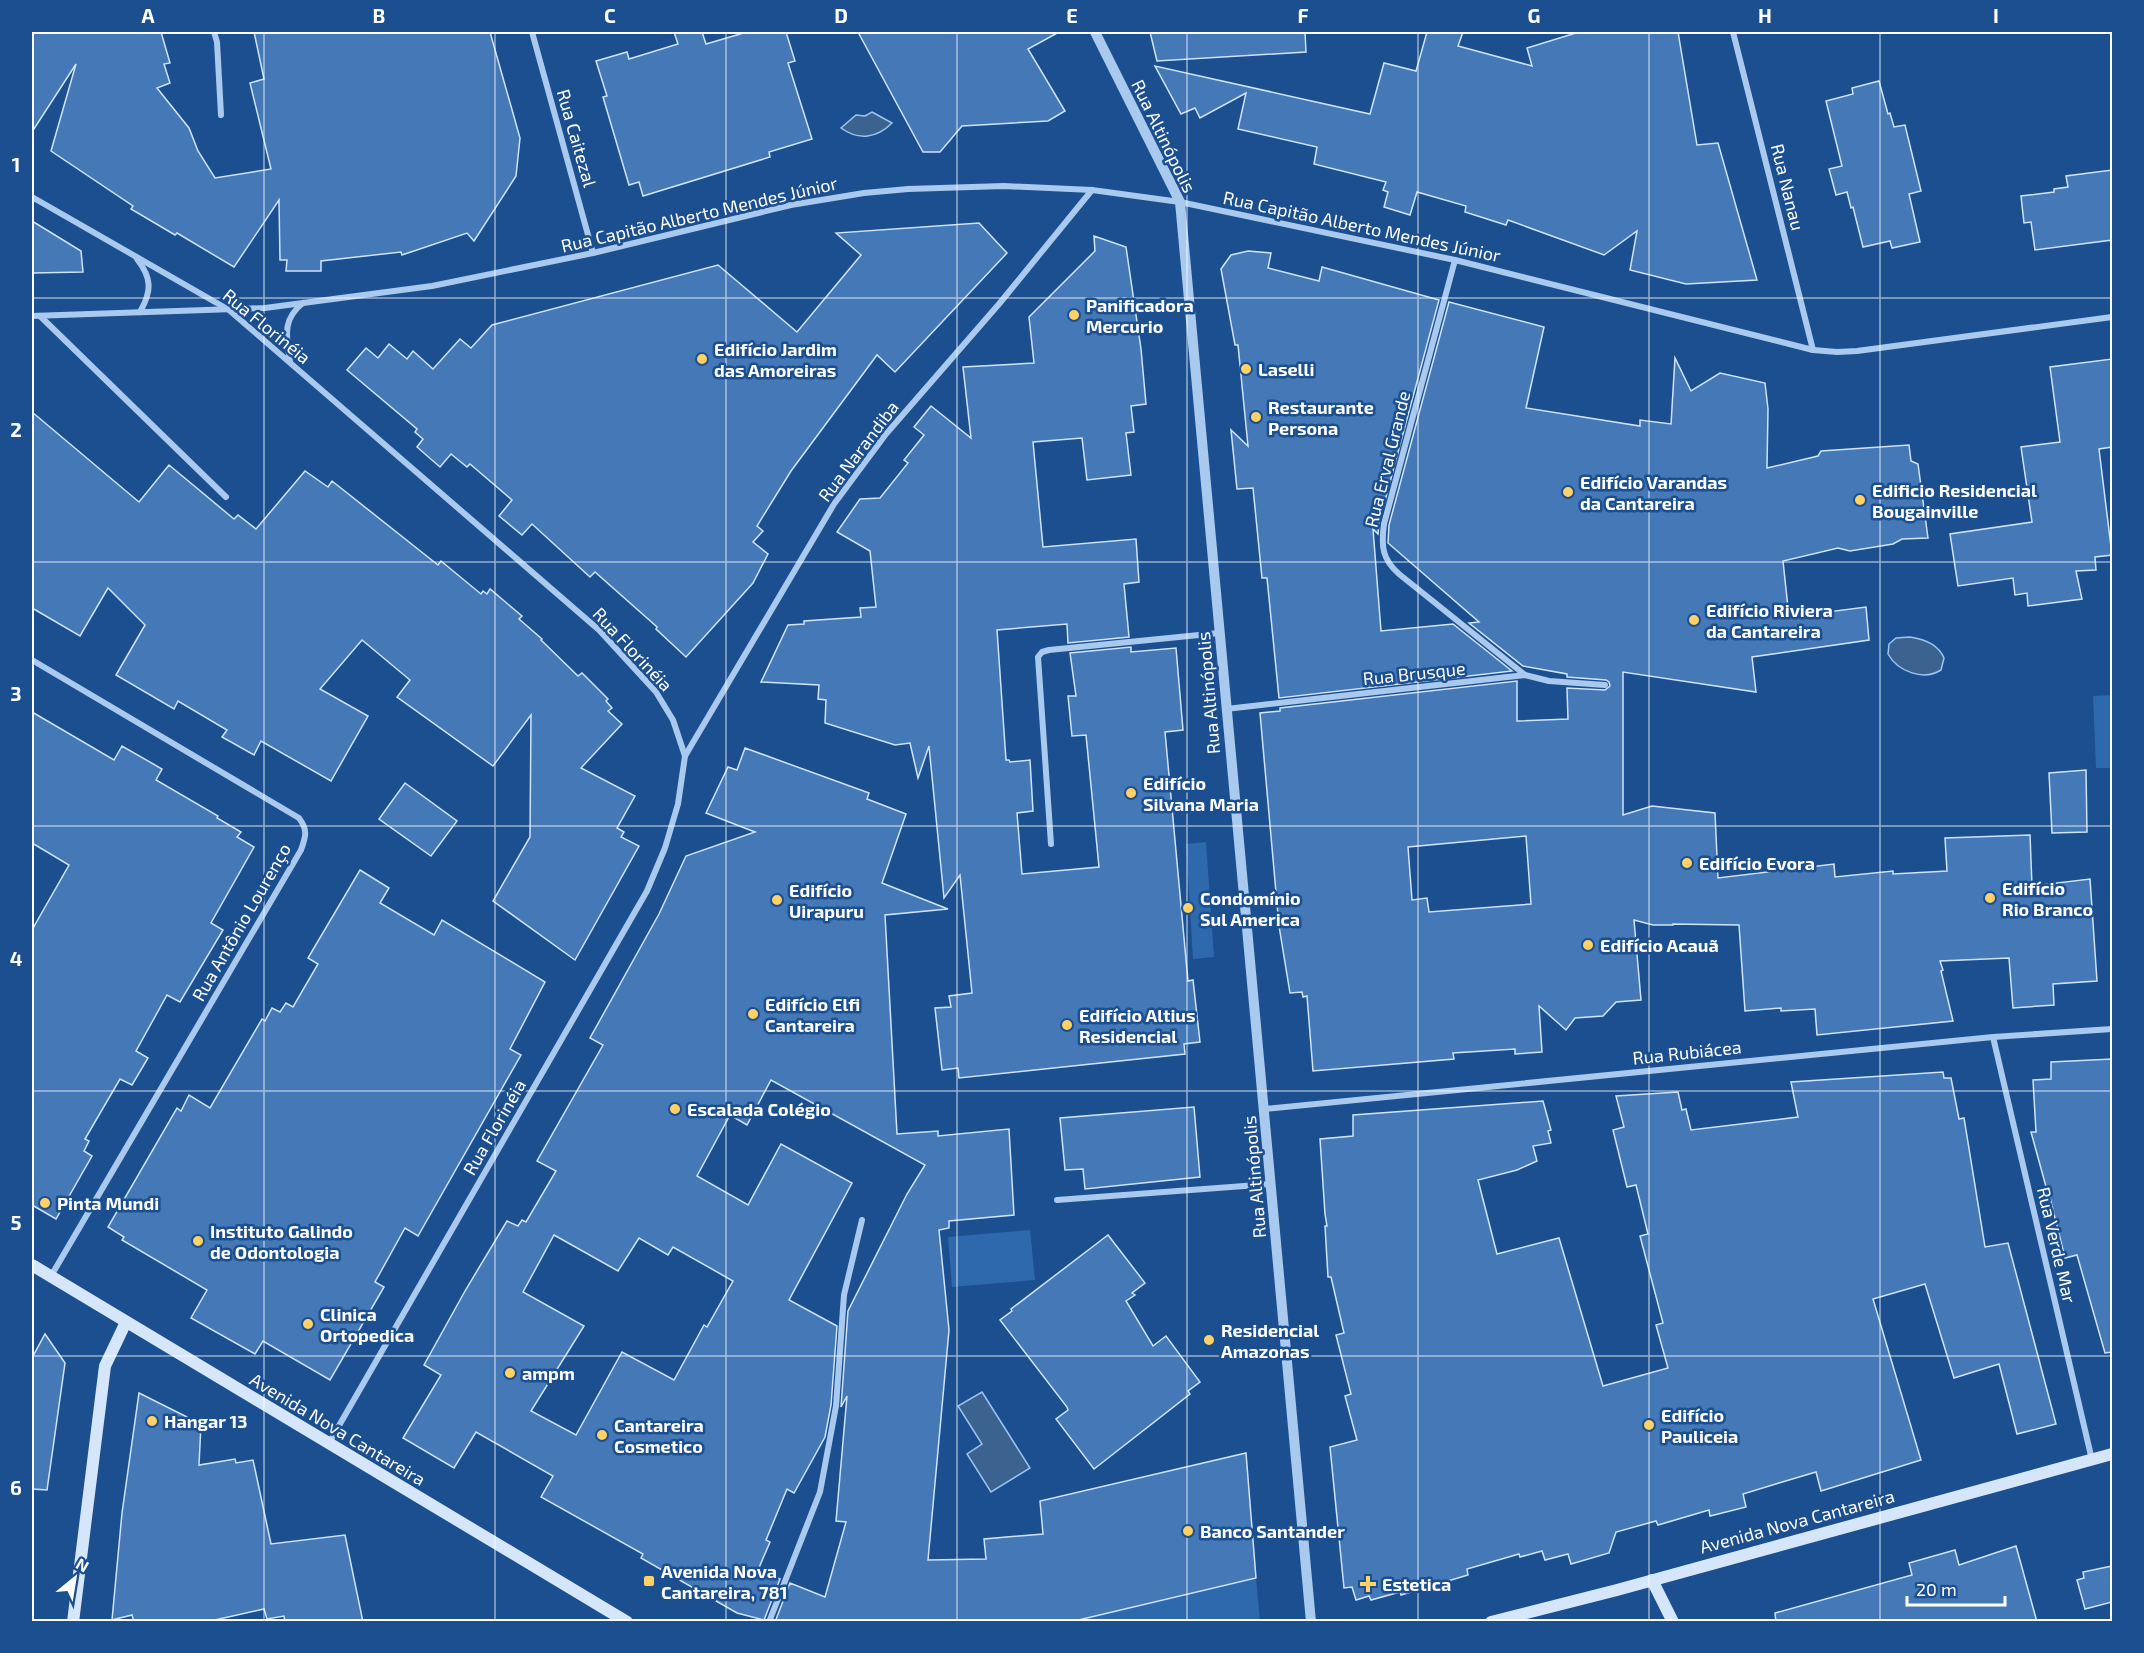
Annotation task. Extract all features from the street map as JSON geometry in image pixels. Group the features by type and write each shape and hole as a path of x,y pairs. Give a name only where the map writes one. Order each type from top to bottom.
{"main road":[{"name":"Avenida Nova Cantareira","path":"32,1265 627,1622"},
{"path":"73,1622 105,1366 126,1322"},
{"name":"Avenida Nova Cantareira","path":"1491,1622 2112,1454"},
{"path":"1652,1580 1673,1622"}],"street":[{"path":"214,32 217,42 221,115"},
{"name":"Rua Caitezal","path":"532,32 593,253"},
{"name":"Rua Altinópolis","path":"1095,32 1180,202 1311,1622"},
{"name":"Rua Nanau","path":"1733,32 1813,351"},
{"name":"Rua Capitão Alberto Mendes Júnior","path":"32,316 229,310 303,303 443,284 593,253 791,205 864,193 908,189 1004,186 1092,190 1180,202 1455,260 1813,351 1857,351 2112,317"},
{"name":"Rua Narandiba","path":"685,756 834,504 886,434 999,304 1092,190"},
{"name":"Rua Florinéia","path":"32,197 229,310 291,363 599,630 656,693 673,720 685,756 678,804 665,848 647,891 328,1444"},
{"path":"134,256 149,279 149,291 140,312"},
{"name":"Rua Erval Grande","path":"1455,260 1384,524 1382,548 1390,566 1399,574 1525,675"},
{"path":"291,363 287,330 289,319 293,311 303,303"},
{"path":"40,316 226,497"},
{"path":"1051,844 1038,657 1042,652 1049,650 1219,633"},
{"name":"Rua Antônio Lourenço","path":"32,660 299,818 306,826 306,836 301,850 51,1277"},
{"name":"Rua Brusque","path":"1226,709 1525,675 1549,681 1605,685"},
{"name":"Rua Rubiácea","path":"1265,1109 1993,1038 2112,1029"},
{"name":"Rua Verde Mar","path":"1993,1038 2092,1460"},
{"path":"1057,1200 1271,1184"},
{"path":"769,1622 820,1492 836,1406 844,1295 861,1220"}],"shaded area":[{"path":"872,112 892,123 880,132 868,136 854,135 841,128 856,115 865,116"},
{"path":"1910,637 1925,641 1938,649 1944,658 1941,670 1919,675 1905,670 1892,660 1888,654 1889,644 1896,638"},
{"path":"2112,695 2112,768 2096,768 2093,696"},
{"path":"1206,842 1214,957 1193,959 1186,844"},
{"path":"1030,1230 1035,1280 952,1287 948,1237"},
{"path":"982,1392 1030,1468 991,1492 967,1454 982,1444 958,1406"},
{"path":"1256,1578 1260,1621 1070,1622"}],"building":[{"path":"32,32 161,32 170,63 164,64 170,83 157,88 189,128 198,151 215,178 271,169 250,83 264,79 254,32 490,32 520,138 516,176 474,241 467,233 402,255 401,252 321,261 321,271 286,271 287,260 280,260 279,200 234,267 131,209 133,206 51,151 76,64 32,132"},
{"path":"674,32 702,32 706,44 747,32 786,32 795,61 788,63 812,139 769,152 770,157 643,196 639,182 629,185 603,97 607,96 596,61 627,52 629,59 678,44"},
{"path":"858,32 1059,32 1028,49 1065,111 1048,121 962,126 940,152 923,152"},
{"path":"1150,32 1305,32 1306,52 1157,61"},
{"path":"1427,32 1463,32 1458,46 1532,66 1527,48 1579,32 1678,32 1697,145 1718,143 1757,280 1686,284 1630,270 1637,231 1604,255 1508,220 1506,225 1465,212 1466,206 1417,192 1410,215 1384,207 1388,192 1383,190 1386,182 1314,164 1317,147 1238,129 1246,93 1200,118 1195,108 1181,114 1155,66 1370,114 1384,63 1416,71"},
{"path":"1879,81 1894,127 1905,125 1921,191 1909,194 1920,242 1892,248 1890,241 1863,247 1847,192 1836,195 1829,169 1842,166 1826,101 1853,94 1852,88"},
{"path":"2112,170 2112,240 2035,250 2031,222 2024,223 2021,196 2054,192 2054,189 2068,187 2066,176"},
{"path":"32,221 81,251 83,272 32,273"},
{"path":"979,223 1007,253 895,372 877,355 791,471 757,526 763,531 753,542 768,554 753,583 686,657 656,629 657,627 595,572 590,577 532,524 522,535 499,516 512,500 470,464 467,467 451,454 440,467 417,447 423,439 415,432 417,429 347,370 366,348 378,358 389,344 407,359 413,351 433,369 460,339 471,348 492,325 718,265 797,332 861,255 836,233"},
{"path":"1094,236 1126,247 1141,349 1146,404 1131,406 1134,432 1126,433 1131,475 1087,480 1082,438 1033,442 1043,547 1136,539 1139,582 1124,584 1129,637 1068,643 1067,624 997,630 1006,760 1010,762 1030,760 1033,811 1017,813 1022,874 1099,867 1086,735 1072,736 1068,696 1076,696 1070,653 1131,647 1131,652 1176,648 1183,730 1165,732 1188,981 1193,980 1200,1042 1184,1044 1185,1054 959,1078 958,1068 942,1070 935,1008 951,1007 949,996 972,993 960,875 944,898 929,746 918,778 910,743 895,745 825,723 826,700 818,699 819,685 761,682 788,625 804,624 804,621 861,617 860,608 876,607 870,551 837,532 860,499 880,498 908,463 904,460 924,435 914,427 931,406 971,438 963,367 1034,363 1029,317 1095,251"},
{"path":"1248,251 1271,253 1268,268 1319,281 1322,267 1439,300 1379,523 1378,534 1373,529 1381,631 1453,624 1512,671 1279,698 1267,578 1262,578 1253,488 1237,489 1231,430 1248,446 1238,345 1235,345 1221,269 1231,255"},
{"path":"1449,302 1544,327 1526,408 1640,426 1640,420 1671,424 1675,358 1691,391 1720,373 1765,383 1768,409 1767,468 1818,456 1821,451 1909,445 1911,461 1918,464 1928,538 1902,539 1893,544 1850,551 1838,548 1783,561 1789,617 1866,607 1869,640 1752,657 1756,692 1623,672 1623,815 1652,806 1715,813 1718,878 1834,864 1835,877 1893,871 1893,874 1947,871 1945,838 2030,835 2032,886 2090,879 2097,981 2053,984 2054,1005 2013,1008 2009,958 1940,961 1953,1021 1817,1035 1815,1009 1781,1011 1781,1008 1745,1011 1739,925 1653,925 1634,920 1641,1000 1616,1002 1603,1016 1575,1018 1566,1030 1539,1006 1542,1052 1515,1054 1515,1049 1453,1053 1454,1059 1313,1071 1307,996 1303,997 1302,992 1290,993 1279,926 1260,713 1280,711 1280,708 1517,681 1517,721 1568,719 1567,688 1605,690 1610,686 1606,680 1567,677 1567,674 1523,666 1469,623 1479,622 1388,543 1389,525","holes":["1526,836 1531,904 1429,912 1427,898 1412,900 1408,847"]},
{"path":"2112,359 2112,447 2099,449 2112,555 2095,557 2096,570 2076,571 2082,599 2028,606 2027,593 2015,595 2013,578 1958,586 1950,534 2032,522 2021,447 2060,442 2050,367"},
{"path":"32,412 139,502 169,465 234,519 238,515 256,529 305,471 328,487 332,481 438,565 441,561 481,594 483,591 487,594 490,589 522,616 519,619 578,676 582,673 608,699 606,701 612,708 608,711 622,724 581,768 635,796 617,828 624,832 621,837 639,846 575,960 493,901 530,837 531,715 493,766 397,697 410,680 362,640 320,689 368,716 331,781 261,741 254,755 222,737 227,730 178,701 174,709 116,675 145,625 108,588 80,636 32,608"},
{"path":"32,712 114,760 122,746 162,769 156,780 218,816 217,818 241,832 237,837 254,847 211,923 223,930 180,1002 167,995 136,1051 148,1058 132,1085 120,1079 85,1139 89,1141 84,1151 92,1156 56,1219 32,1205 32,930 69,865 32,843"},
{"path":"745,748 869,793 867,799 906,814 882,883 948,909 885,915 897,1134 938,1131 938,1136 1009,1129 1014,1215 949,1221 949,1228 939,1230 949,1330 928,1560 986,1559 984,1539 1043,1534 1040,1501 1246,1453 1256,1578 1070,1622 775,1622 790,1583 825,1597 846,1522 836,1521 847,1396 841,1407 848,1311 907,1194 925,1165 771,1080 747,1125 730,1115 697,1176 748,1205 781,1144 852,1183 789,1300 837,1326 831,1405 825,1437 794,1493 787,1489 766,1540 770,1542 758,1570 780,1579 764,1620 737,1613 641,1558 643,1554 541,1497 553,1476 476,1432 454,1468 403,1438 441,1375 424,1365 465,1291 507,1221 518,1226 522,1220 526,1222 556,1171 537,1161 603,1045 590,1038 659,914 686,856 755,832 706,813 728,767 737,770","holes":["554,1235 618,1271 639,1238 668,1255 673,1247 733,1281 707,1327 704,1325 674,1380 622,1352 576,1435 531,1411 584,1326 523,1292"]},
{"path":"2086,770 2087,832 2052,833 2049,773"},
{"path":"405,783 457,821 431,856 379,819"},
{"path":"360,870 389,888 380,903 434,935 442,920 545,982 510,1049 521,1055 418,1236 405,1228 375,1282 384,1287 330,1380 263,1341 255,1354 191,1318 207,1290 122,1240 124,1237 108,1227 177,1108 181,1111 189,1095 210,1108 262,1019 265,1021 272,1008 280,1012 286,1003 293,1007 318,964 308,958"},
{"path":"2112,1059 2112,1352 2105,1353 2077,1255 2065,1258 2031,1132 2036,1132 2033,1080 2051,1079 2051,1062"},
{"path":"1943,1072 1944,1078 1951,1078 1959,1119 1964,1118 1985,1247 2008,1243 2056,1424 2017,1434 1999,1364 1954,1378 1925,1284 1873,1299 1921,1460 1821,1491 1816,1472 1743,1494 1746,1507 1710,1516 1709,1510 1658,1525 1656,1521 1616,1532 1609,1553 1571,1564 1568,1554 1545,1560 1542,1551 1520,1557 1519,1554 1467,1569 1468,1575 1401,1595 1400,1592 1371,1600 1369,1596 1356,1600 1352,1587 1344,1588 1330,1447 1357,1440 1345,1396 1351,1394 1336,1335 1344,1333 1331,1277 1328,1277 1325,1226 1327,1226 1320,1139 1353,1136 1353,1115 1543,1101 1551,1130 1548,1131 1551,1143 1533,1146 1537,1161 1517,1170 1478,1180 1497,1254 1559,1238 1603,1386 1668,1368 1656,1325 1663,1323 1640,1236 1648,1234 1636,1185 1627,1187 1613,1130 1624,1127 1616,1096 1678,1092 1682,1110 1686,1109 1691,1130 1798,1117 1791,1082"},
{"path":"1194,1107 1200,1177 1085,1189 1083,1169 1065,1170 1060,1118"},
{"path":"1108,1235 1145,1283 1132,1293 1135,1295 1126,1301 1153,1346 1166,1336 1200,1382 1188,1391 1190,1394 1094,1469 1056,1419 1068,1410 1067,1407 1000,1320 1012,1311 1011,1309"},
{"path":"45,1334 65,1363 47,1490 32,1489 32,1358"},
{"path":"139,1393 201,1424 199,1465 235,1459 236,1463 253,1460 271,1544 345,1535 363,1622 285,1622 284,1616 267,1619 264,1609 206,1622 134,1622 132,1615 112,1620 122,1513"},
{"path":"2016,1546 2037,1622 1776,1622 1775,1613 1912,1575 1909,1563 1955,1550 1959,1565"},
{"path":"2112,1566 2112,1602 2085,1609 2077,1580 2084,1578 2083,1572"}],"place":[{"name":"Panificadora Mercurio","path":"1074,315"},
{"name":"Edifício Jardim das Amoreiras","path":"702,359"},
{"name":"Laselli","path":"1246,369"},
{"name":"Restaurante Persona","path":"1256,417"},
{"name":"Edifício Varandas da Cantareira","path":"1568,492"},
{"name":"Edificio Residencial Bougainville","path":"1860,500"},
{"name":"Edifício Riviera da Cantareira","path":"1694,620"},
{"name":"Edifício Silvana Maria","path":"1131,793"},
{"name":"Edifício Evora","path":"1687,863"},
{"name":"Edifício Rio Branco","path":"1990,898"},
{"name":"Edifício Uirapuru","path":"777,900"},
{"name":"Condomínio Sul America","path":"1188,908"},
{"name":"Edifício Acauã","path":"1588,945"},
{"name":"Edifício Elfi Cantareira","path":"753,1014"},
{"name":"Edifício Altius Residencial","path":"1067,1025"},
{"name":"Escalada Colégio","path":"675,1109"},
{"name":"Pinta Mundi","path":"45,1203"},
{"name":"Instituto Galindo de Odontologia","path":"198,1241"},
{"name":"Clinica Ortopedica","path":"308,1324"},
{"name":"Residencial Amazonas","path":"1209,1340"},
{"name":"ampm","path":"510,1373"},
{"name":"Hangar 13","path":"152,1421"},
{"name":"Edifício Pauliceia","path":"1649,1425"},
{"name":"Cantareira Cosmetico","path":"602,1435"},
{"name":"Banco Santander","path":"1188,1531"},
{"name":"Avenida Nova Cantareira, 781","path":"649,1581"},
{"name":"Estetica","path":"1368,1584"}]}
